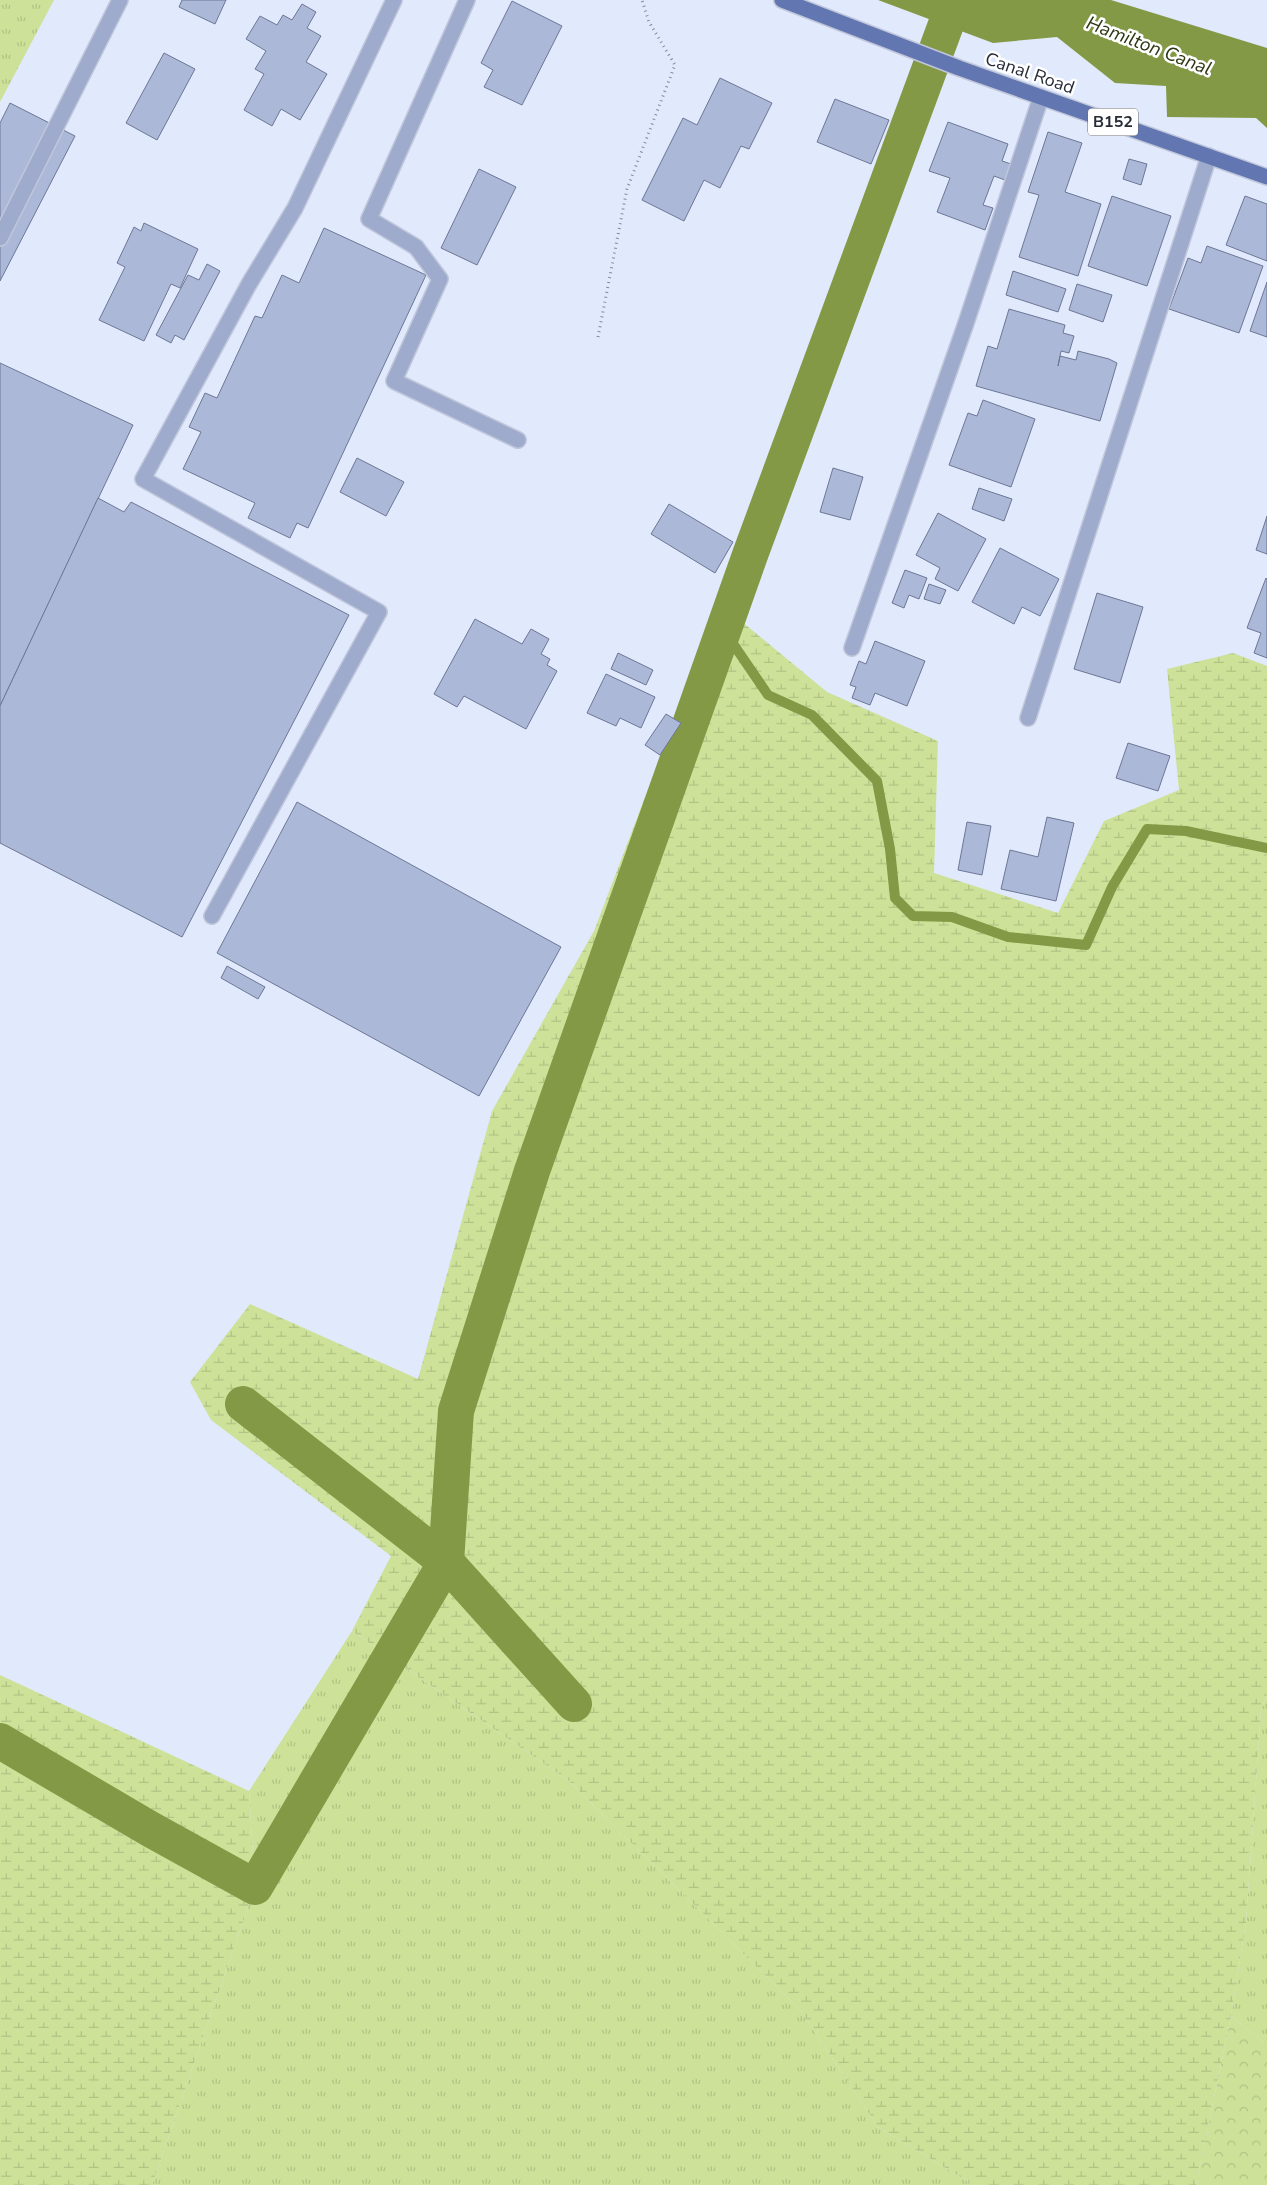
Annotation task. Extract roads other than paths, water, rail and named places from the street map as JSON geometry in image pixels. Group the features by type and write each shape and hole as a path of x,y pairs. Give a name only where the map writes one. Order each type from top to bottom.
{"main road":[{"name":"Canal Road","path":"782,0 959,68 1267,177"}],"street":[{"path":"0,238 120,0"},
{"path":"212,916 379,612 142,479 249,284 295,208 394,0"},
{"path":"467,0 369,219 416,247 440,279 394,381 518,440"},
{"path":"852,648 966,324 1041,97"},
{"path":"1028,718 1209,156"}],"water":[{"name":"Hamilton Canal","path":"878,0 1111,0 1267,48 1267,128 1256,118 1167,117 1166,86 1115,83 1057,37 993,43"}],"waterway":[{"path":"0,1741 150,1829 255,1887 446,1562 456,1411 532,1171 750,555 955,0"},
{"path":"723,629 768,695 812,715 877,781 890,849 895,898 913,916 952,917 1008,937 1086,945 1112,887 1147,829 1186,831 1267,848"},
{"path":"243,1404 446,1562 574,1704"}]}
